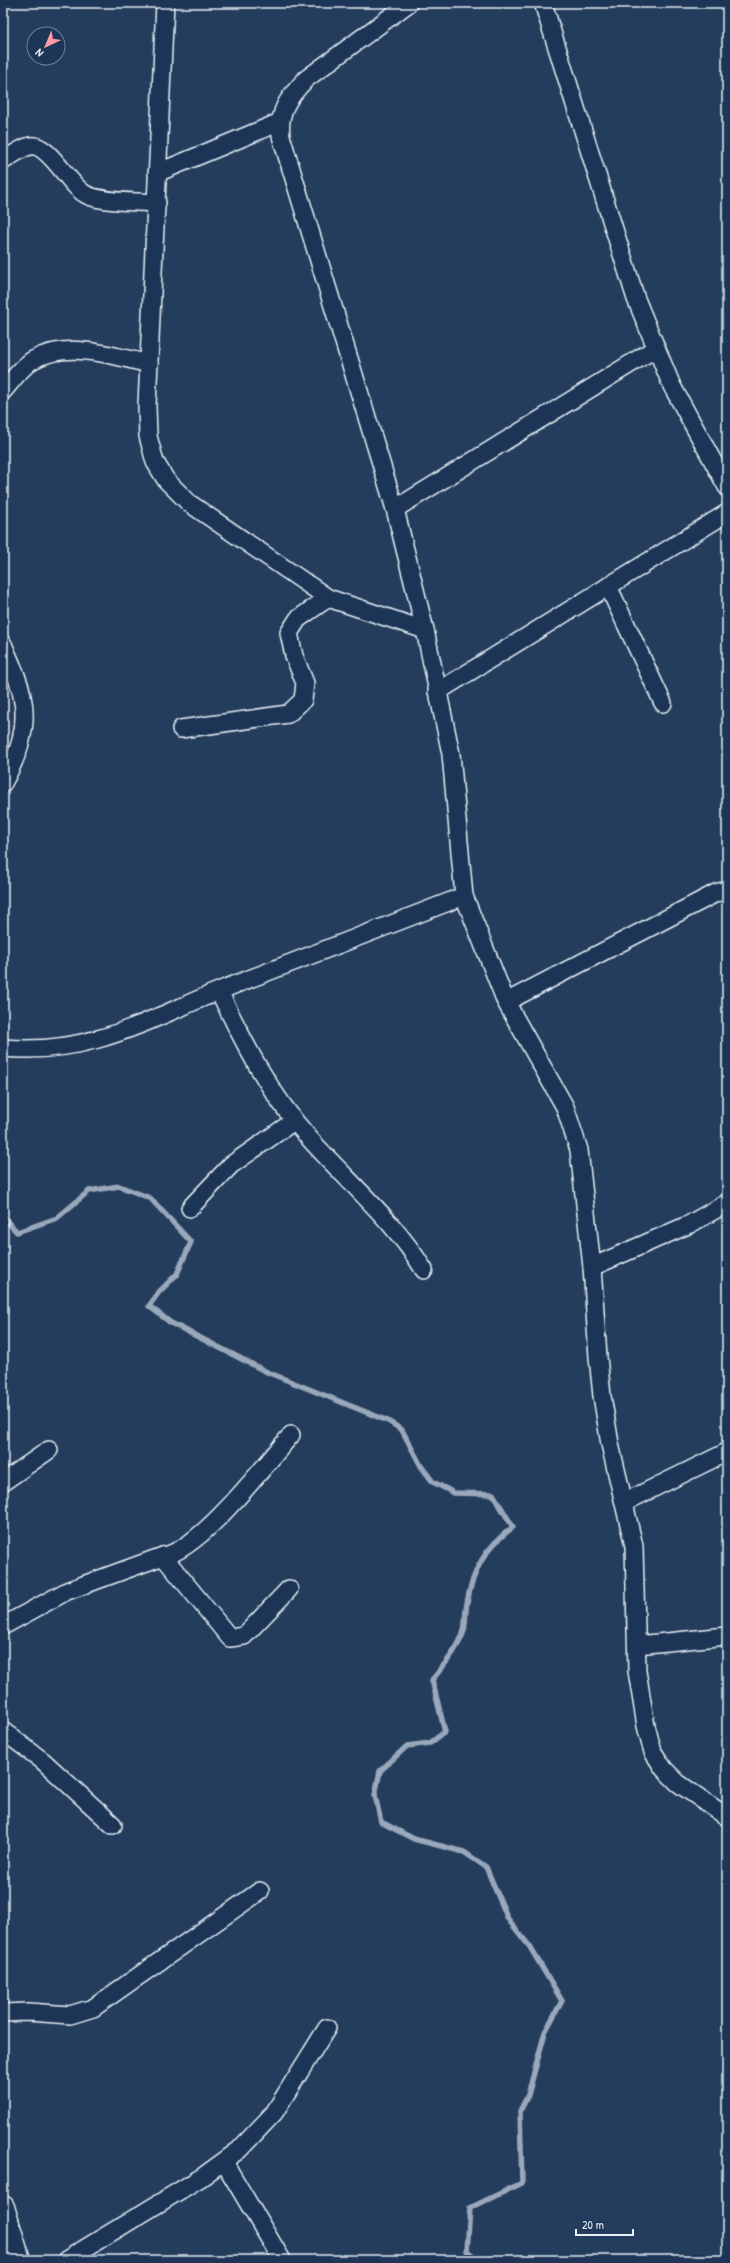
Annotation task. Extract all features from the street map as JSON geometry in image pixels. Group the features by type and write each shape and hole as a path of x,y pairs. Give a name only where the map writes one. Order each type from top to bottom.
{"street":[{"path":"166,3 146,406 148,436 155,462 166,480 178,494 209,518 328,598 425,630"},
{"path":"409,3 306,79 292,95 284,109 280,122 288,160 395,509 425,630 451,754 464,896 506,1002 553,1084 574,1130 579,1150 592,1267 602,1396 610,1444 625,1502 635,1558 638,1685 653,1752 664,1769 678,1783 727,1817"},
{"path":"543,3 636,299 672,386 727,487"},
{"path":"157,173 280,122"},
{"path":"3,161 28,146 34,146 47,154 77,188 88,195 157,202"},
{"path":"395,509 656,348"},
{"path":"6,385 32,360 53,352 69,350 99,353 149,364"},
{"path":"437,692 727,513"},
{"path":"608,586 662,703"},
{"path":"181,729 288,714 304,700 305,683 294,656 290,633 298,619 328,598"},
{"path":"3,644 22,696 23,736 13,766 3,783"},
{"path":"506,1002 716,893 727,890"},
{"path":"3,1048 26,1050 71,1046 116,1034 156,1020 219,991 464,896"},
{"path":"219,991 253,1061 294,1121 395,1228 424,1270"},
{"path":"190,1208 231,1165 294,1121"},
{"path":"592,1267 690,1224 727,1203"},
{"path":"3,1626 72,1589 164,1556 174,1555 220,1517 291,1435"},
{"path":"3,1482 49,1450"},
{"path":"625,1502 727,1452"},
{"path":"164,1556 230,1638 244,1636 289,1589"},
{"path":"637,1645 727,1636"},
{"path":"3,1731 43,1761 113,1825"},
{"path":"3,2013 22,2012 70,2015 93,2008 260,1891"},
{"path":"66,2260 224,2162 261,2128 274,2113 327,2028"},
{"path":"224,2162 282,2260"},
{"path":"3,2207 19,2260"}],"waterway":[{"path":"3,1217 17,1232 57,1218 89,1191 119,1186 150,1198 191,1242 177,1274 159,1292 149,1306 171,1323 267,1372 388,1421 402,1430 421,1466 433,1482 454,1493 493,1494 513,1527 495,1543 482,1560 473,1580 466,1606 464,1631 450,1657 432,1680 445,1732 430,1743 407,1746 380,1771 375,1795 381,1822 414,1839 464,1852 486,1867 508,1919 530,1947 562,2001 545,2032 528,2095 520,2111 522,2183 470,2208 467,2251 479,2260"}]}
